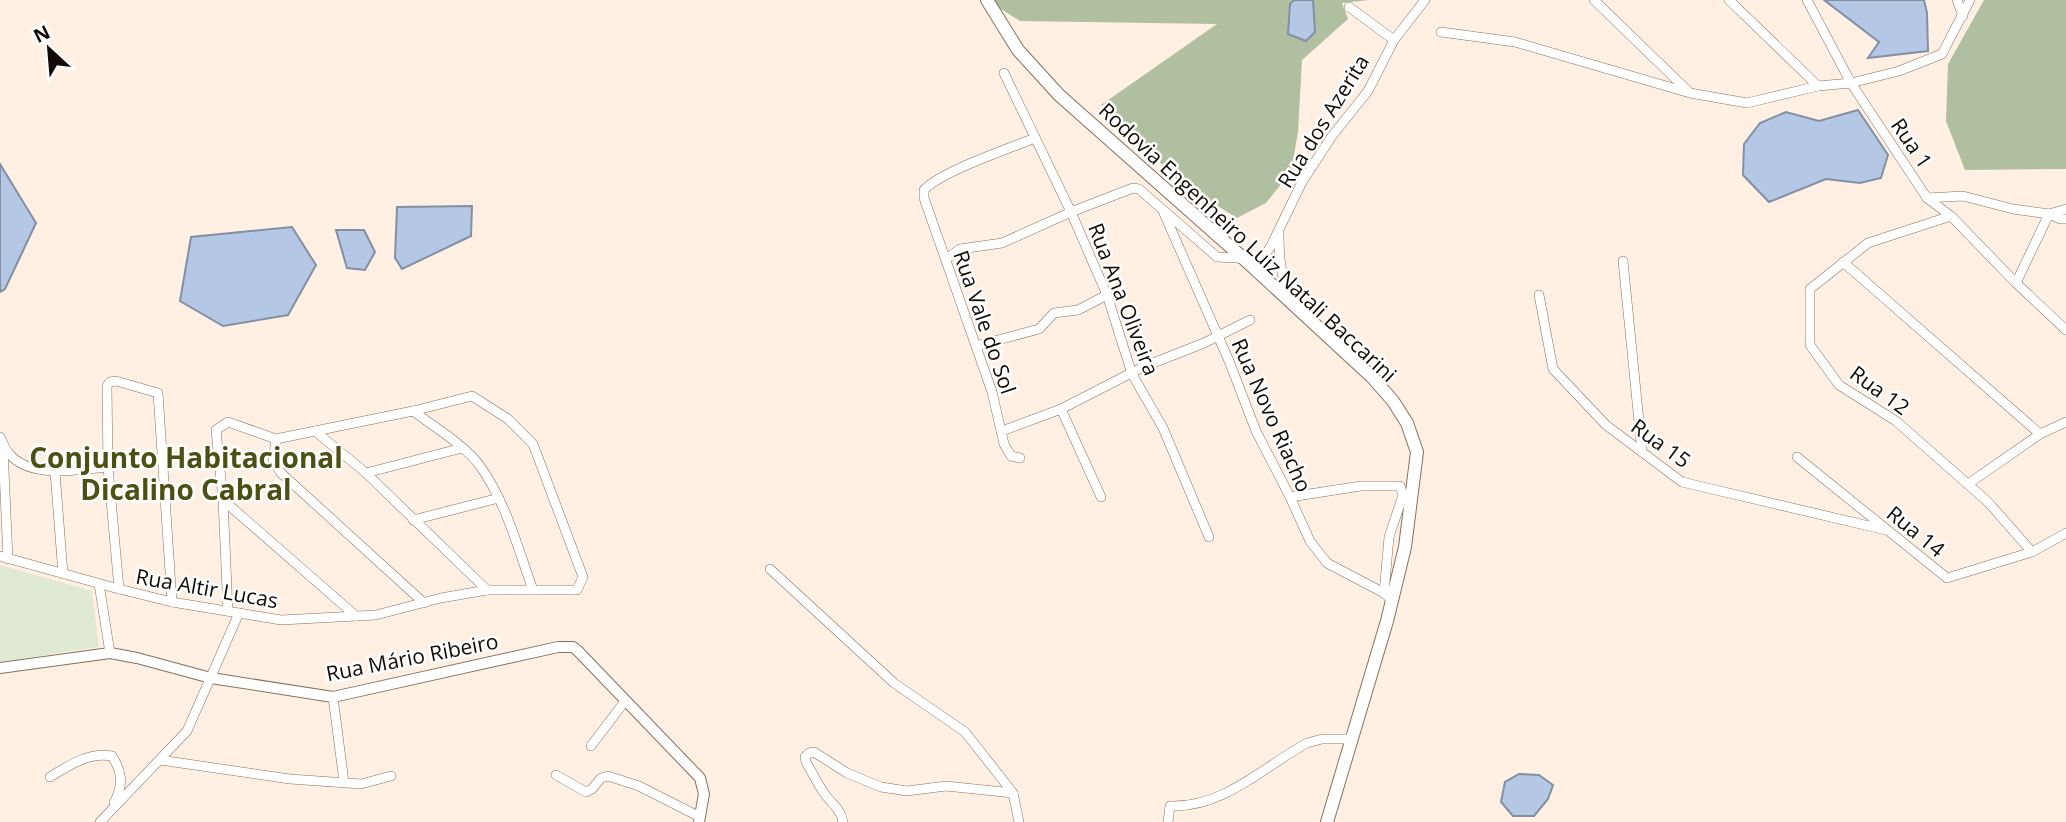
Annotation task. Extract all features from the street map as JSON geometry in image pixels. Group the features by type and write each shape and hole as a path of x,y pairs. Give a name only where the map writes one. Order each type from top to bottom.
{"main road":[{"name":"Rodovia Engenheiro Luiz Natali Baccarini","path":"987,0 1018,50 1059,95 1244,258 1372,377 1393,401 1407,423 1417,452 1405,547 1388,596 1327,822"}],"street":[{"name":"Rua dos Azerita","path":"1244,258 1264,256 1302,182 1332,136 1368,91 1394,40 1426,0"},
{"path":"1594,0 1690,93"},
{"path":"1729,0 1818,86"},
{"name":"Rua 1","path":"1807,0 1851,83 1927,198 1951,216 2066,331"},
{"path":"1957,0 1963,16"},
{"path":"1440,32 1515,42 1690,93 1747,103 1899,71 1942,54 1970,0"},
{"path":"1349,7 1394,40"},
{"name":"Rua Ana Oliveira","path":"1004,73 1071,212 1107,295 1132,374 1163,428 1209,537"},
{"name":"Rua Vale do Sol","path":"1020,458 1011,456 1004,444 992,392 924,198 924,190 944,176 1035,138"},
{"path":"946,259 960,249 1002,243 1133,188 1139,189 1217,257 1244,258"},
{"path":"1927,198 1963,196 2066,219"},
{"name":"Rua Novo Riacho","path":"1162,209 1256,431 1310,541 1327,562 1388,596"},
{"path":"2016,283 2049,214 2066,209"},
{"name":"Rua 12","path":"1951,216 1867,243 1810,289 1810,345 1839,385 1896,421 1988,502 2032,552"},
{"path":"1279,230 1279,258 1287,291 1295,305"},
{"path":"1623,261 1642,452"},
{"path":"1843,262 2040,434"},
{"path":"976,346 1040,329 1054,313 1078,310 1107,295"},
{"name":"Rua 15","path":"1539,295 1553,369 1606,425 1682,482 1886,530"},
{"path":"1002,431 1061,409 1250,320"},
{"path":"118,589 108,467 107,386 116,381 158,393 172,601"},
{"name":"Rua Altir Lucas","path":"4,558 118,589 281,620 376,615 441,598 486,590 578,590 583,577 533,444 508,419 472,396 413,411"},
{"path":"1061,409 1101,498"},
{"path":"228,611 223,500 216,430 228,422 276,439 413,411 462,448 479,465 499,499 533,590"},
{"path":"1968,484 2040,434 2066,422"},
{"path":"315,431 366,473 486,590"},
{"path":"276,439 273,461 281,473 424,603"},
{"path":"2,440 8,454 30,467 55,472 108,467"},
{"path":"2,440 4,558"},
{"path":"366,473 462,448"},
{"name":"Rua 14","path":"1797,457 1947,578 2032,552 2066,533"},
{"path":"55,472 63,574"},
{"path":"1290,497 1361,486 1400,486 1403,495 1390,537 1388,596"},
{"path":"413,520 499,499"},
{"path":"223,500 356,616"},
{"path":"770,569 894,683 965,732 1013,793 1018,822"},
{"path":"99,584 110,653"},
{"path":"100,822 187,731 239,613"},
{"name":"Rua Mário Ribeiro","path":"0,668 110,653 211,678 333,697 558,646 578,651 625,701"},
{"path":"333,697 344,782"},
{"path":"556,775 586,792 601,778 608,776 639,786 699,820 704,794 699,778 625,701 591,746"},
{"path":"1168,822 1170,806 1220,798 1307,743 1322,739 1351,738"},
{"path":"844,822 806,762 805,757 809,753 814,752 847,773 881,787 908,792 946,786 1013,793"},
{"path":"50,777 90,757 103,754 112,756 119,768 122,785 108,813"},
{"path":"160,760 290,779 361,784 391,776"}],"green space":[{"path":"994,0 1369,0 1342,3 1348,19 1302,60 1298,132 1291,172 1266,203 1237,218 1179,182 1101,105 1217,24 1020,21 996,6"},
{"path":"1984,0 2066,0 2066,169 1965,170 1946,121 1948,64"},
{"path":"0,565 92,591 99,647 0,662"}],"water":[{"path":"1294,0 1313,0 1315,32 1306,41 1288,34 1290,4"},
{"path":"1824,0 1924,0 1928,51 1868,58 1879,42"},
{"path":"1858,110 1888,155 1881,178 1860,183 1826,179 1769,202 1743,175 1744,144 1760,123 1786,112 1819,121"},
{"path":"0,164 36,223 5,289 0,292"},
{"path":"472,206 471,236 402,269 395,258 397,207"},
{"path":"292,227 316,265 288,315 223,326 180,301 191,237"},
{"path":"336,230 364,230 375,252 365,270 347,268"},
{"path":"1519,774 1539,775 1553,785 1548,799 1534,816 1513,816 1501,802 1505,782"}],"district":[{"name":"Conjunto Habitacional Dicalino Cabral","path":"186,473"}]}
